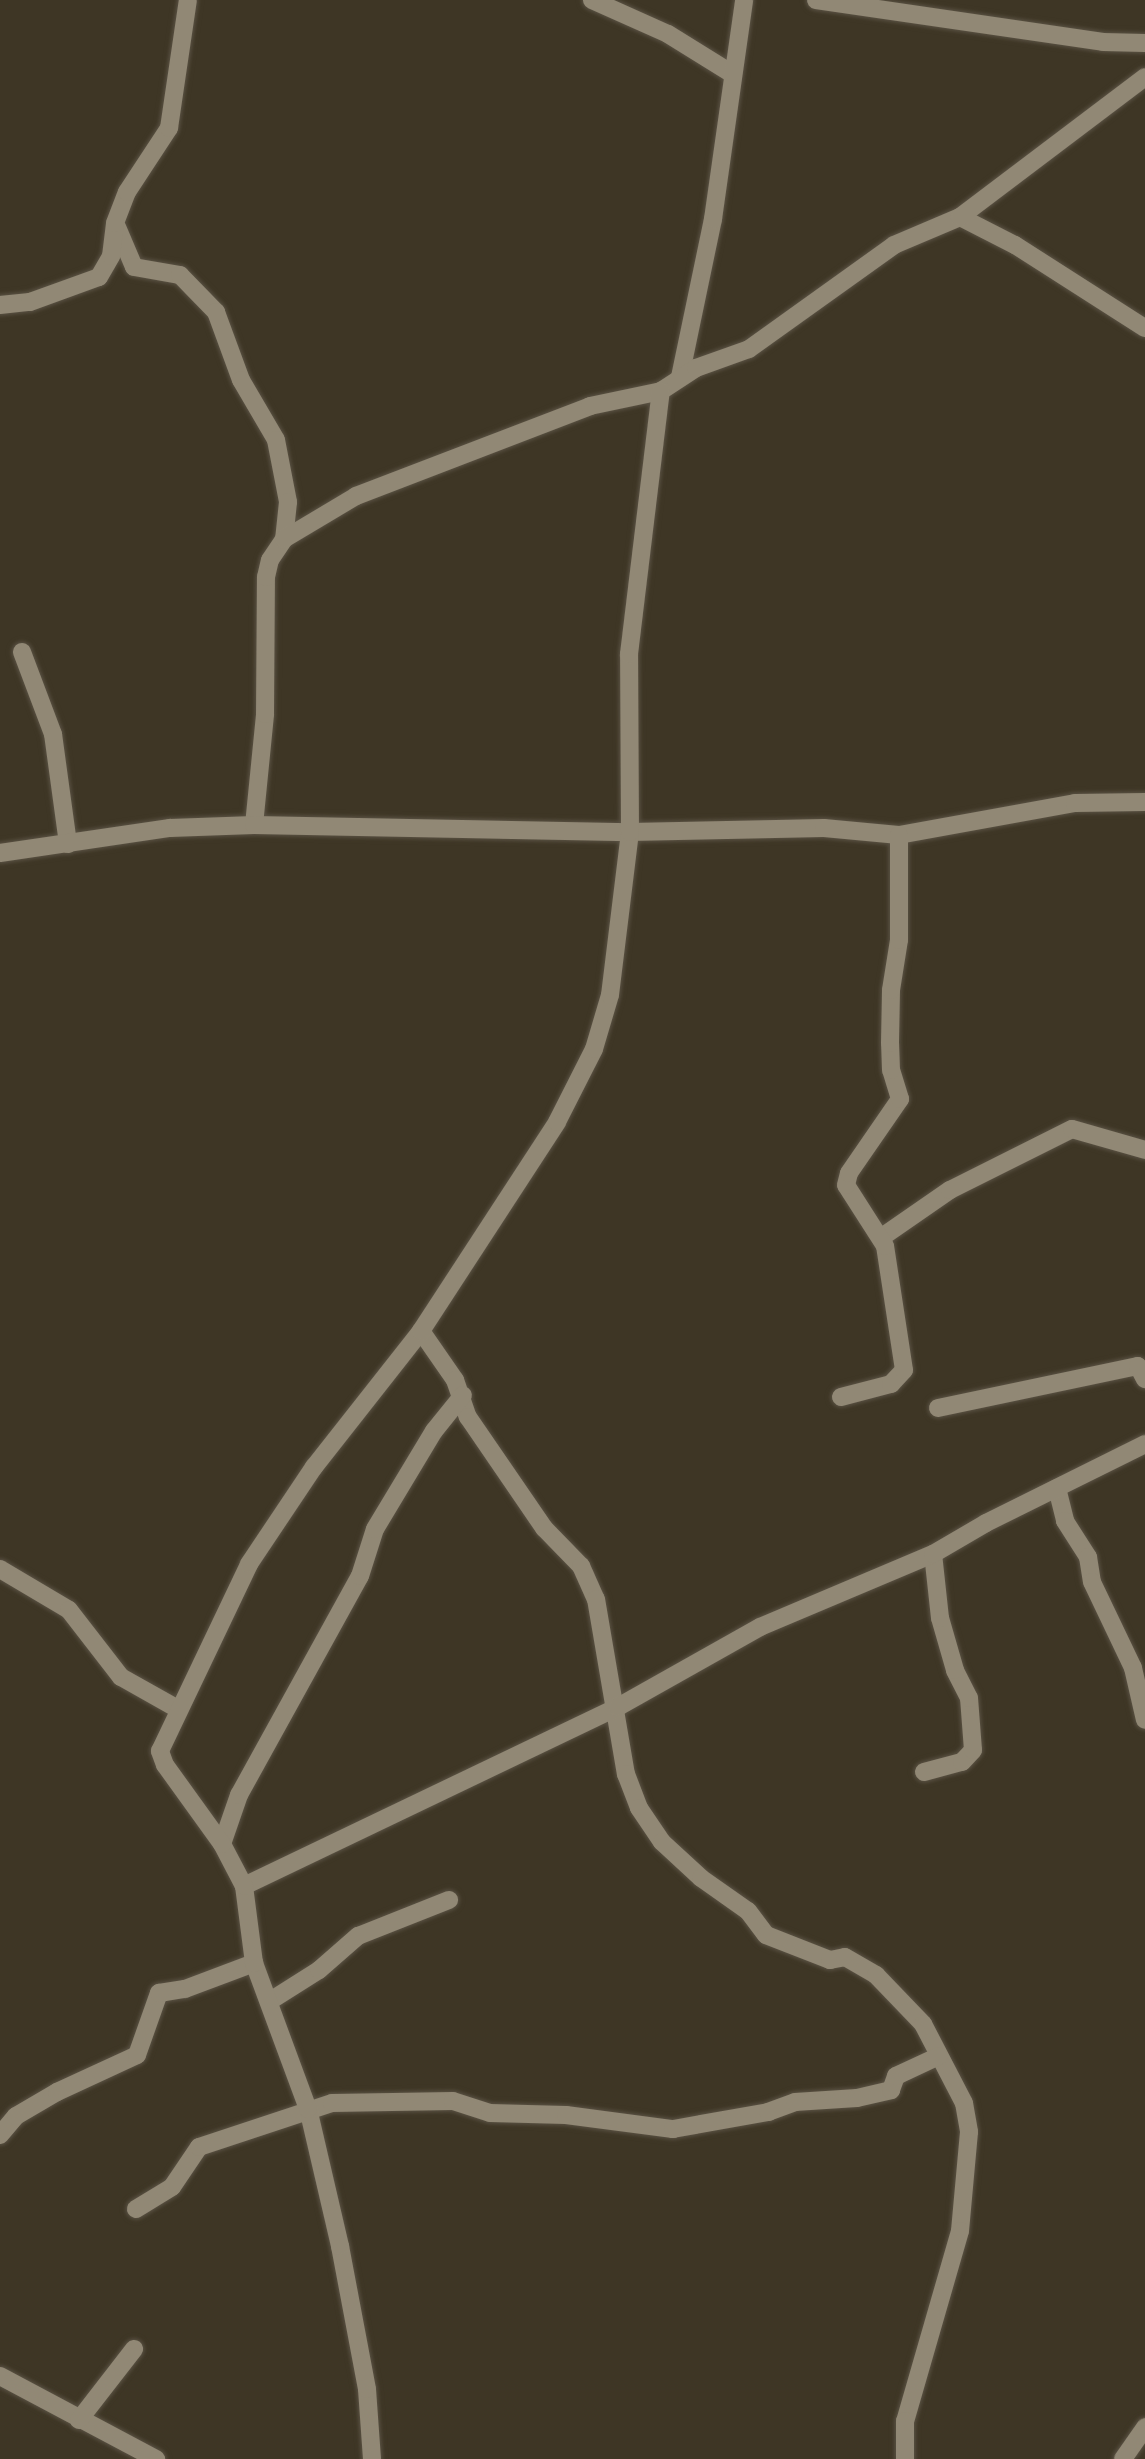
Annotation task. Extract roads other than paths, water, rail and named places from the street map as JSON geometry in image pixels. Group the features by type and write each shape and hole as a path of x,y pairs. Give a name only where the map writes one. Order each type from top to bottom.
{"street":[{"path":"0,305 30,302 98,276 112,256 115,223 127,192 168,128 188,0"},
{"path":"592,0 668,34 731,73"},
{"path":"680,377 724,156 731,73 744,0"},
{"path":"816,0 1103,42 1145,43"},
{"path":"254,825 264,714 266,577 270,560 284,539 325,511 387,484 590,406 661,391 680,377 748,350 894,245 960,216 1145,77"},
{"path":"960,216 1016,245 1145,328"},
{"path":"115,223 134,266 180,276 216,312 241,380 276,440 288,502 284,539"},
{"path":"372,2459 363,2371 308,2109 254,1963 244,1886 222,1844 165,1765 160,1751 249,1564 314,1467 422,1331 557,1122 594,1048 610,995 630,832 629,654 661,391"},
{"path":"22,652 53,734 68,844"},
{"path":"0,854 170,828 254,825 630,832 824,828 899,835 1075,803 1145,802"},
{"path":"841,1397 891,1384 904,1370 882,1237 846,1185 849,1173 900,1099 890,1042 898,940 899,835"},
{"path":"882,1237 950,1190 1072,1128 1145,1150"},
{"path":"422,1331 463,1395 468,1416 544,1528 581,1566 596,1599 618,1707 618,1742 638,1808 662,1842 701,1878 748,1910 766,1935 830,1960 845,1958 876,1975 923,2024 964,2103 969,2132 967,2175 943,2300 905,2421 905,2459"},
{"path":"938,1408 1138,1366 1145,1379"},
{"path":"222,1844 239,1795 360,1576 375,1529 434,1432 463,1395"},
{"path":"244,1886 618,1707 760,1626 933,1554 1145,1444"},
{"path":"1057,1488 1065,1521 1088,1557 1092,1582 1133,1668 1145,1720"},
{"path":"924,1772 962,1762 972,1750 969,1698 955,1670 940,1618 933,1554"},
{"path":"0,1569 69,1610 121,1677 178,1709"},
{"path":"270,2001 319,1970 358,1936 448,1900"},
{"path":"0,2135 16,2116 57,2092 137,2055 159,1993 185,1989 254,1963"},
{"path":"136,2209 172,2187 199,2147 308,2109 350,2100 453,2101 490,2113 552,2114 672,2129 768,2112 795,2102 857,2098 890,2090 896,2076 939,2056"},
{"path":"78,2420 134,2350"},
{"path":"4,2383 135,2454 156,2459"},
{"path":"1122,2459 1145,2427"}]}
